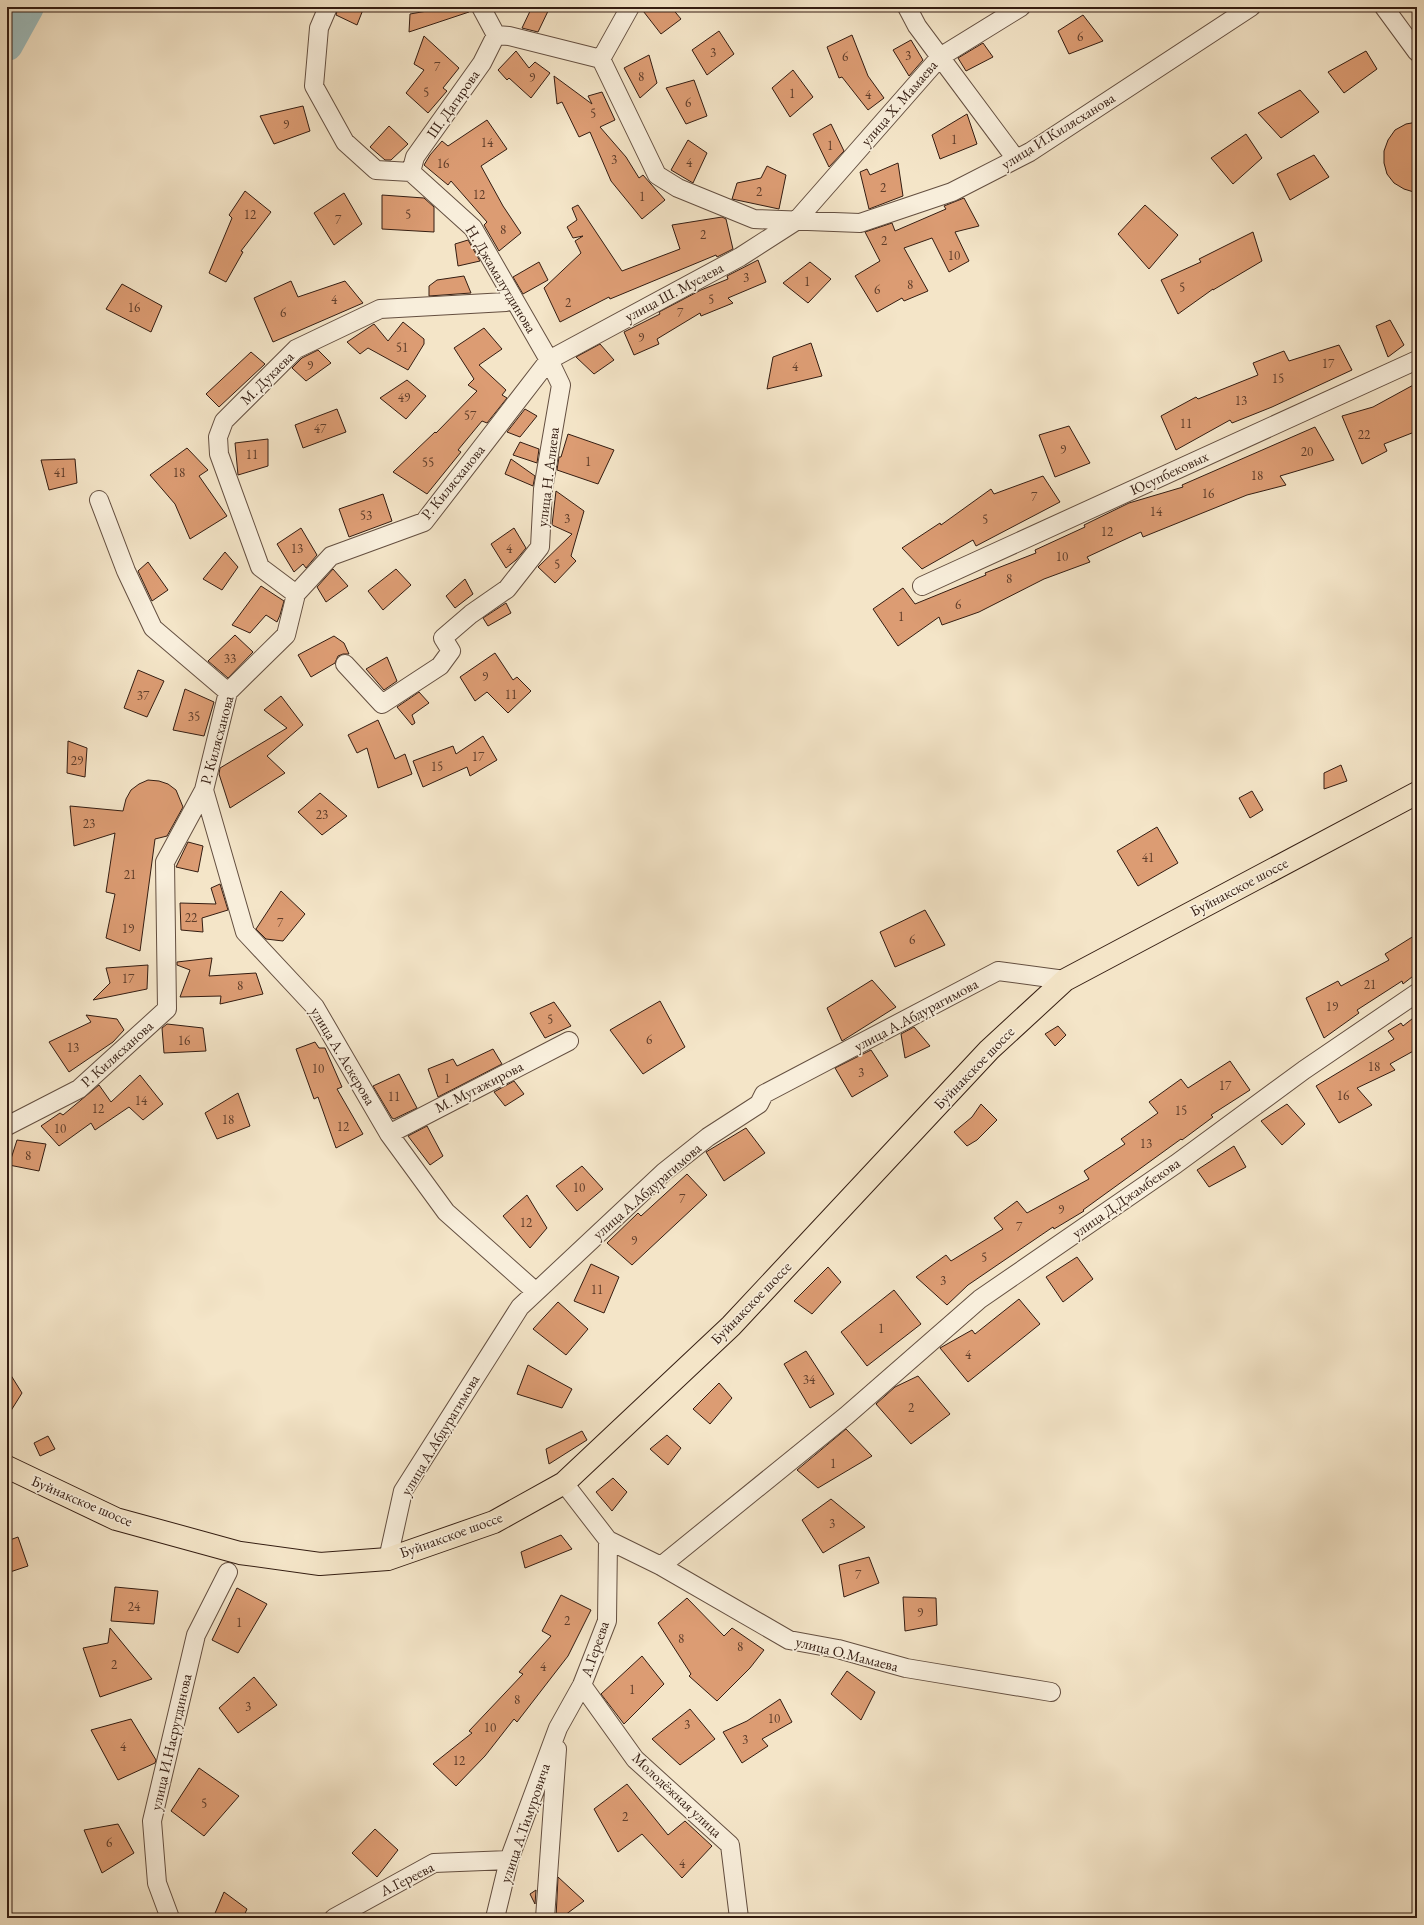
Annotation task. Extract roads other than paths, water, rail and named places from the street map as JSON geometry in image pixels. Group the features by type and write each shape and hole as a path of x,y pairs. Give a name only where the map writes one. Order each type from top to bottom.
{"main road":[{"name":"Буйнакское шоссе","path":"7,1467 116,1519 240,1553 320,1564 388,1559 494,1522 564,1483 731,1326 989,1050 1065,980 1417,793"}],"street":[{"path":"328,7 319,28 314,86 345,142 376,170 411,172"},
{"path":"481,7 496,35 509,36 601,59 630,7"},
{"path":"907,7 917,26 1016,159"},
{"name":"улица Х. Мамаева","path":"796,221 940,57 1021,7"},
{"name":"улица И.Килясханова","path":"601,59 657,175 678,188 754,219 860,223 952,192 1030,152 1251,7"},
{"path":"1384,7 1417,52"},
{"name":"Ш. Дагирова","path":"411,172 416,157 482,63 496,35"},
{"name":"Н. Джамалутдинова","path":"411,172 473,228 549,360"},
{"name":"улица Ш. Мусаева","path":"549,360 740,256 796,221"},
{"name":"М. Дукаева","path":"296,594 260,567 219,454 218,436 224,421 296,349 380,309 506,302"},
{"name":"Р. Килясханова","path":"7,1126 79,1088 167,1009 165,862 204,790 228,692 286,635 296,594 331,556 424,522 549,360"},
{"name":"улица Н. Алиева","path":"345,664 382,704 440,666 451,651 444,638 471,614 507,589 540,547 543,489 561,385 549,360"},
{"name":"Юсупбековых","path":"922,586 1417,360"},
{"path":"99,500 126,571 153,628 228,692"},
{"name":"улица А. Аскерова","path":"204,790 245,932 315,1007 389,1134 446,1212 536,1292"},
{"name":"улица А.Абдурагимова","path":"388,1559 403,1491 520,1307 664,1172 708,1137 759,1104 764,1094 998,971 1065,980"},
{"name":"улица Д.Джамбекова","path":"661,1566 846,1416 980,1299 1176,1164 1304,1070 1417,993"},
{"name":"М. Мугажирова","path":"389,1134 569,1041"},
{"path":"564,1483 608,1540"},
{"name":"улица О.Мамаева","path":"608,1540 661,1566 789,1640 838,1649 906,1668 1051,1692"},
{"name":"A.Гереева","path":"558,1728 582,1685 607,1621 608,1540"},
{"name":"улица И.Насрутдинова","path":"170,1918 157,1883 152,1821 196,1636 228,1572"},
{"name":"Молодёжная улица","path":"582,1685 635,1759 730,1845 739,1918"},
{"path":"545,1918 558,1728"},
{"name":"улица А.Тимуровича","path":"495,1918 509,1860 558,1728"},
{"name":"А.Гереева","path":"334,1918 434,1862 509,1860"}],"waterway":[{"path":"7,45 28,7"}]}
